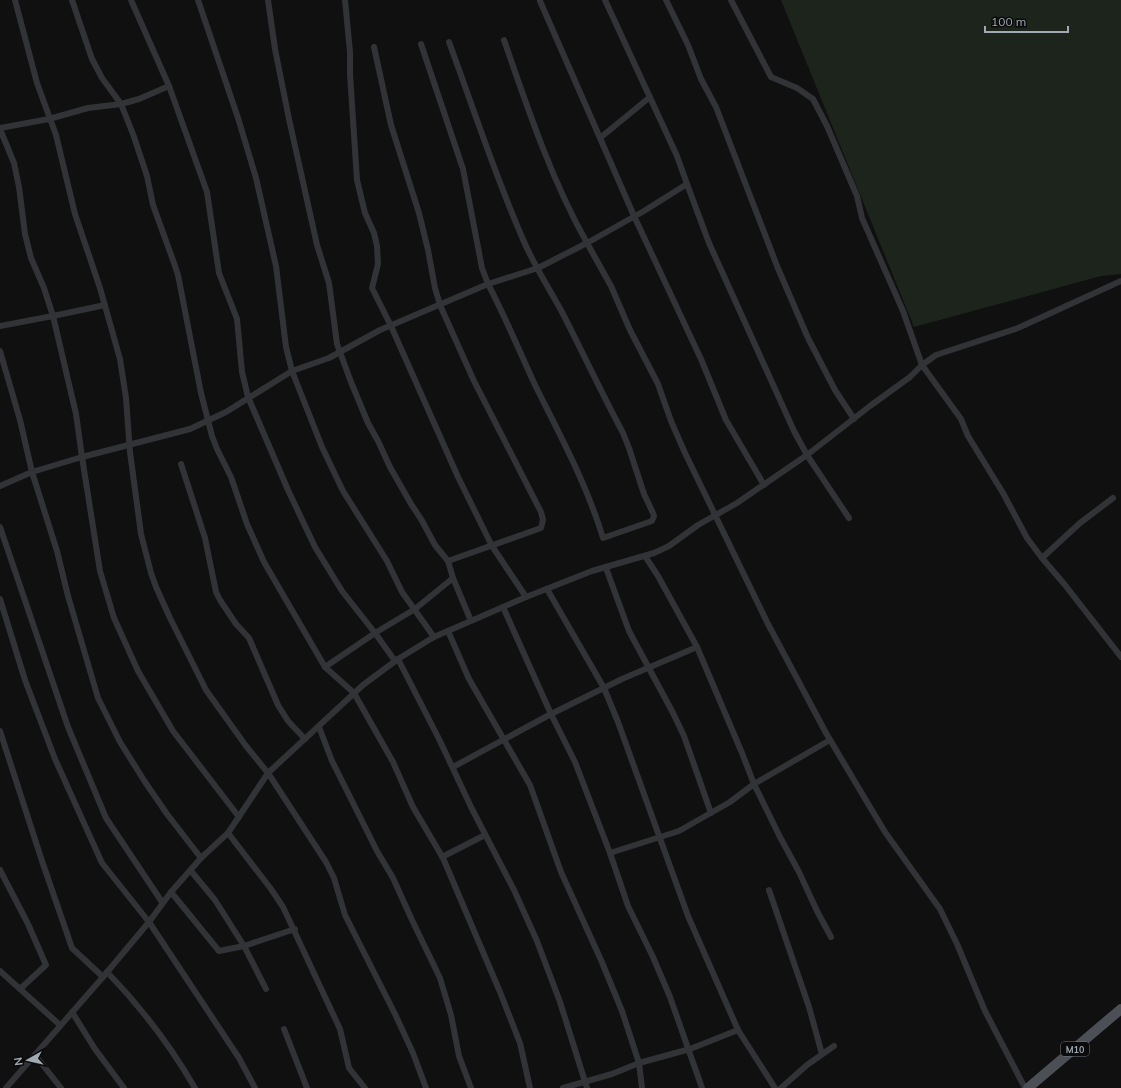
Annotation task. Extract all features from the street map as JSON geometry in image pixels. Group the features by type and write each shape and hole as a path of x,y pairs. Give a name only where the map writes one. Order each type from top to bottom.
{"main road":[{"name":"M10","path":"1028,1088 1121,1009"}],"street":[{"path":"15,0 37,83 56,135 75,214 100,288 120,359 126,398 129,445 141,534 151,573 170,618 206,690 246,746 268,773 326,862 334,878 345,915 395,1014 426,1088"},
{"path":"72,0 92,59 102,78 121,104 133,134 147,176 153,204 178,275 207,421 217,449 231,477 255,544 276,584 325,667 354,693 393,762 413,807 442,857 500,992 520,1043 530,1088"},
{"path":"131,0 169,86 206,192 219,273 237,319 242,372 248,398 314,547 342,591 396,660 453,767 485,835 514,890 537,941 560,1002 586,1085"},
{"path":"198,0 238,118 256,178 276,266 286,347 292,371 322,447 343,491 387,561 402,592 415,608 434,637"},
{"path":"268,0 276,56 317,245 329,283 335,334 358,403 390,467 411,504 421,518 436,545 448,560 453,578 471,621"},
{"path":"345,0 350,52 350,74 357,180 365,213 374,233 377,246 378,264 372,287 392,326 458,477 492,546 526,596"},
{"path":"605,0 677,156 709,243 774,389 807,456 849,518"},
{"path":"666,0 688,45 701,79 716,107 777,266 808,338 835,390 854,419"},
{"path":"731,0 771,77 798,88 813,99 827,126 857,196 862,218 903,311 922,365 961,419 968,436 1003,493 1027,538 1042,558 1066,585 1121,657"},
{"path":"540,1 634,216 701,358 726,420 764,485"},
{"path":"504,40 546,158 568,208 611,286 630,330 658,384 671,421 685,453 768,624 830,740 885,832 940,909 957,944 985,1011 1025,1088"},
{"path":"421,44 463,169 482,268 488,284 536,386 568,448 596,514 603,538 652,521 654,516 644,494 623,433 566,319 522,238 503,191 449,42"},
{"path":"374,47 391,125 419,213 440,305 474,381 541,512 543,520 541,528 448,560"},
{"path":"169,86 139,99 121,104 88,108 0,129 14,163 19,187 25,234 31,258 44,288 53,316 76,414 100,571 114,618 138,672 173,731 239,817"},
{"path":"600,138 650,97"},
{"path":"0,486 32,472 82,457 190,429 226,412 292,371 329,358 380,330 488,284 538,268 587,243 687,184"},
{"path":"6,1088 105,975 149,922 162,902 201,858 228,832 260,782 268,773 354,693 396,660 434,637 526,596 585,574 645,556 669,546 698,525 737,503 807,456 910,377 916,370 936,354 1018,328 1121,281"},
{"path":"0,326 105,305"},
{"path":"0,351 20,420 32,472 57,551 68,596 98,698 120,742 145,782 167,814 201,858"},
{"path":"181,464 205,538 216,592 236,624 249,638 278,705 286,718 305,739"},
{"path":"1042,558 1080,523 1113,498"},
{"path":"0,527 68,727 106,818 162,902"},
{"path":"645,556 658,576 697,647 754,784 831,936"},
{"path":"606,568 629,631 674,712 711,813"},
{"path":"325,667 415,608 453,578"},
{"path":"547,589 604,688 618,722 688,916 738,1030 775,1088"},
{"path":"0,599 25,680 55,760 102,863 149,922 239,1058 255,1088"},
{"path":"503,607 551,714 575,762 610,853 628,906 653,957 670,997 690,1049 702,1088"},
{"path":"448,631 469,679 530,785 561,872 622,1011 639,1063 642,1088"},
{"path":"453,767 551,714 649,667 697,647"},
{"path":"319,727 332,761 377,851 393,878 440,978 452,1015 459,1056 471,1088"},
{"path":"0,731 72,948 105,975 145,1014 179,1061 195,1088"},
{"path":"610,853 680,831 730,802 754,784 830,740"},
{"path":"228,832 272,889 283,906 295,929 340,1029 349,1068 366,1088"},
{"path":"442,857 485,835"},
{"path":"0,870 28,924 46,965 20,989"},
{"path":"191,870 215,900 244,946 266,989"},
{"path":"769,890 809,1007 822,1054"},
{"path":"171,892 219,951 244,946 295,929"},
{"path":"0,971 60,1025"},
{"path":"72,1012 95,1049 124,1088"},
{"path":"284,1029 306,1088"},
{"path":"563,1088 586,1085 639,1063 690,1049 738,1030"},
{"path":"781,1088 807,1065 834,1046"},
{"path":"35,1055 61,1088"}],"shaded area":[{"path":"781,0 1121,0 1121,274 1101,276 914,327"}]}
